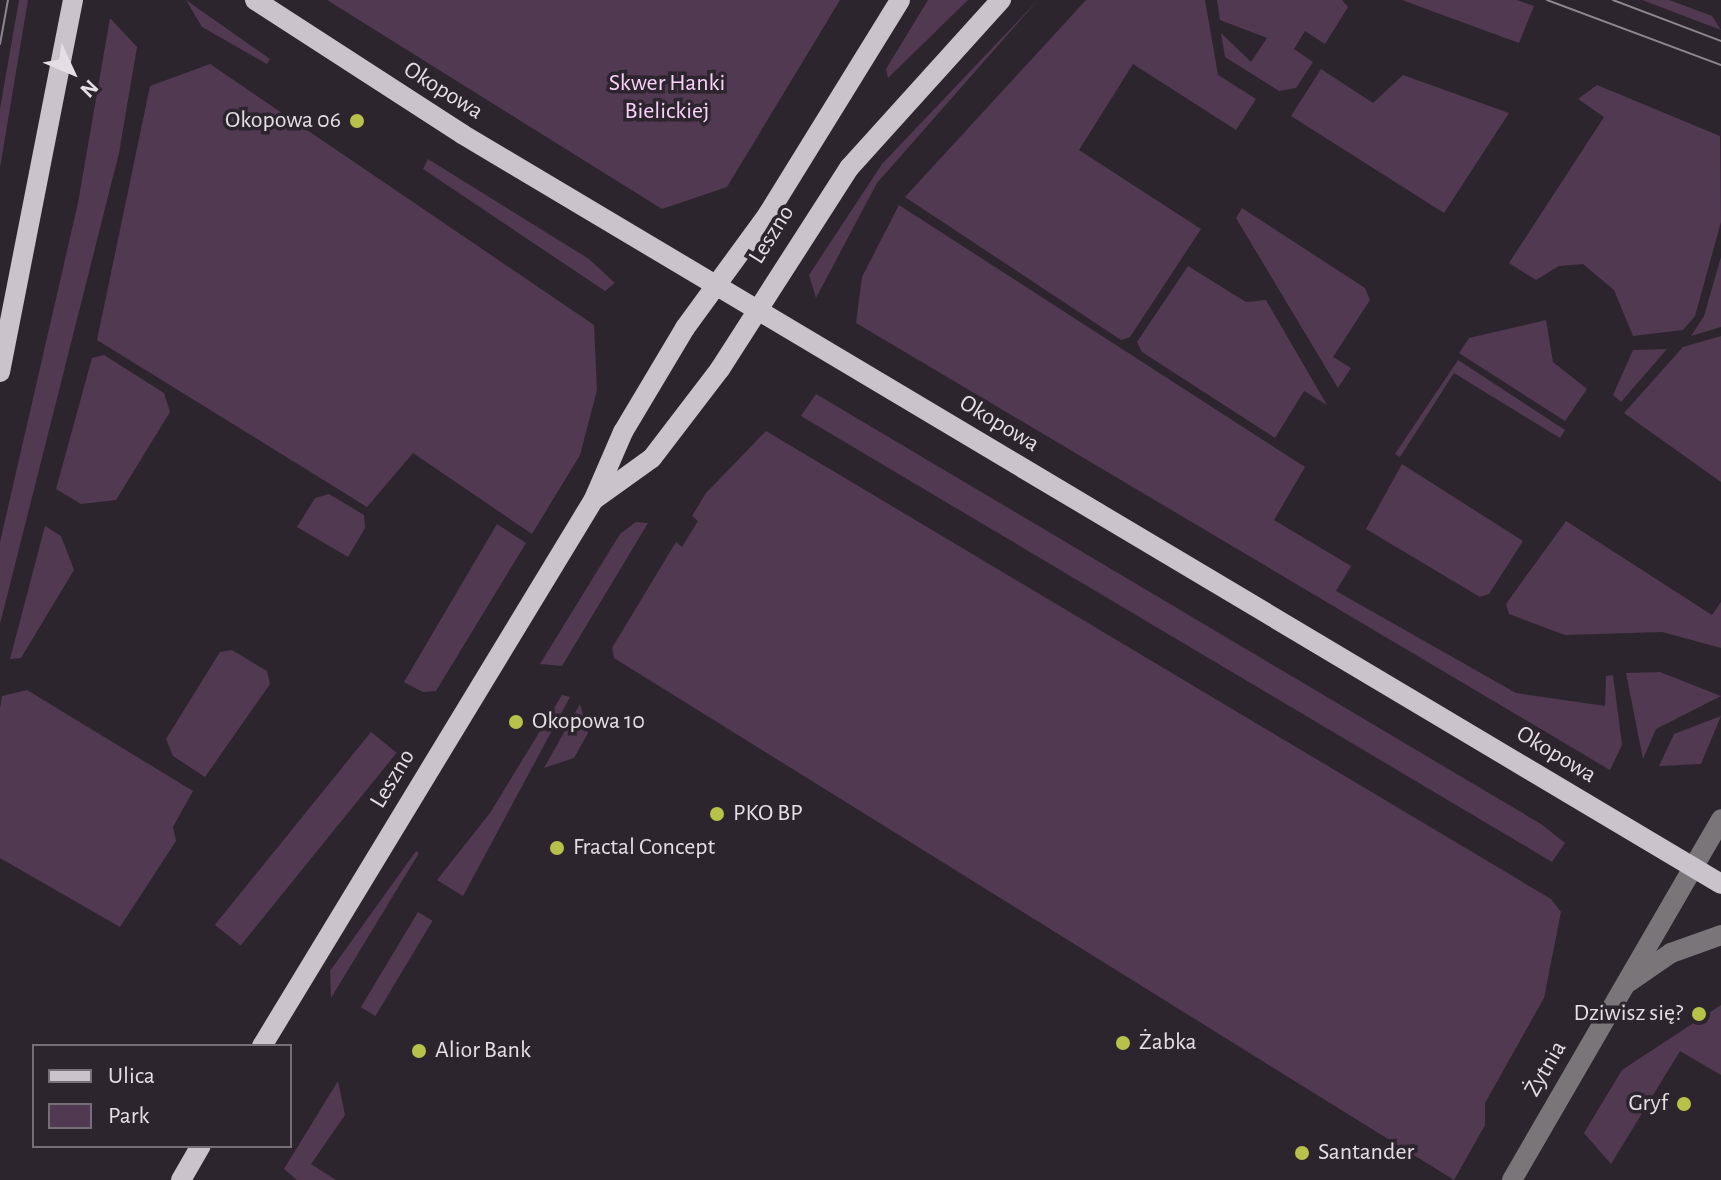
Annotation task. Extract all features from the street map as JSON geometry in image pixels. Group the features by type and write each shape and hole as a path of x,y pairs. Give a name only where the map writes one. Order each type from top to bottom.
{"main road":[{"path":"0,372 73,0"},
{"name":"Okopowa","path":"255,0 715,286 1721,884"},
{"name":"Leszno","path":"263,1044 594,499 623,432 900,0"},
{"name":"Leszno","path":"594,499 652,458 756,310 863,149 1001,0"},
{"path":"181,1180 200,1148"}],"street":[{"name":"Żytnia","path":"1512,1180 1721,819"},
{"name":"Żytnia","path":"1626,984 1671,953 1721,935"}],"green space":[{"path":"19,0 28,0 0,168 0,109"},
{"path":"186,0 270,59 267,64 202,27"},
{"name":"Skwer Hanki Bielickiej","path":"327,0 840,0 727,187 662,209"},
{"path":"928,0 968,0 888,78 886,69"},
{"path":"1038,0 877,183 816,298 809,275 882,164"},
{"path":"1086,0 1205,0 1218,75 1256,99 1236,130 1133,64 1079,150 1201,229 1130,337 1121,340 905,197"},
{"path":"1217,0 1342,0 1348,7 1325,44 1305,31 1294,49 1313,62 1296,88 1279,91 1225,57 1221,33 1251,62 1267,38 1220,20"},
{"path":"1402,0 1517,0 1534,6 1519,43"},
{"path":"1642,0 1669,0 1712,16 1721,30"},
{"path":"110,18 137,47 119,153 0,624 0,542 78,203"},
{"path":"210,64 594,325 597,390 580,455 532,534 413,453 367,507 97,340 150,86"},
{"path":"1321,69 1373,103 1403,75 1509,113 1444,213 1291,116"},
{"path":"1597,85 1720,136 1721,222 1695,316 1683,330 1633,336 1614,290 1583,264 1559,266 1536,280 1509,263 1604,117 1578,99"},
{"path":"428,159 589,259 615,283 605,291 423,169"},
{"path":"899,205 1305,467 1274,520 1351,566 1336,591 1516,693 1605,706 1606,676 1613,675 1622,745 1610,770 856,323 862,277"},
{"path":"1242,208 1365,288 1370,300 1333,357 1351,368 1338,388 1236,218"},
{"path":"1721,257 1721,327 1691,336 1704,316"},
{"path":"1188,266 1246,302 1266,300 1327,405 1304,391 1275,438 1142,352 1137,342"},
{"path":"1546,320 1553,362 1587,389 1565,421 1459,353 1469,338"},
{"path":"1721,336 1721,482 1624,413 1683,347"},
{"path":"1667,349 1621,402 1613,395 1633,350"},
{"path":"104,355 164,393 170,412 116,500 81,504 56,489 92,358"},
{"path":"1458,360 1565,430 1560,438 1454,373 1400,457 1395,454"},
{"path":"816,394 1541,824 1565,843 1552,862 801,416"},
{"path":"766,431 1551,899 1561,912 1544,998 1485,1103 1485,1125 1454,1180 614,658 612,648 676,542 682,547 698,521 692,516 706,493"},
{"path":"1402,464 1523,541 1489,594 1480,597 1366,529"},
{"path":"329,494 364,515 365,528 348,557 297,527 315,498"},
{"path":"1566,521 1712,615 1721,602 1721,648 1662,632 1565,635 1509,614 1506,604"},
{"path":"636,522 648,523 562,666 540,664 620,534"},
{"path":"497,524 526,543 436,691 423,692 404,682"},
{"path":"45,526 61,536 74,570 21,658 10,659"},
{"path":"232,650 267,671 270,684 205,777 173,756 166,739 220,652"},
{"path":"1660,672 1721,696 1656,729 1643,759 1626,673"},
{"path":"27,690 193,791 173,827 176,841 120,927 0,858 0,708 2,696"},
{"path":"562,695 570,697 463,896 437,880 490,813"},
{"path":"580,704 588,733 574,758 544,768"},
{"path":"1721,716 1701,764 1659,766 1674,734"},
{"path":"371,732 397,753 241,945 215,925"},
{"path":"416,851 419,853 331,998 330,971"},
{"path":"418,912 433,921 375,1016 361,1007"},
{"path":"1721,1005 1721,1075 1680,1051 1611,1164 1584,1133 1622,1070"},
{"path":"338,1081 345,1115 311,1164 336,1180 297,1180 284,1169"}],"tram line":[{"path":"0,44 8,0"},
{"path":"1547,0 1721,65"},
{"path":"1613,0 1721,41"}],"place":[{"name":"Okopowa 06","path":"357,121"},
{"name":"Okopowa 10","path":"516,722"},
{"name":"PKO BP","path":"717,814"},
{"name":"Fractal Concept","path":"557,848"},
{"name":"Dziwisz się?","path":"1699,1014"},
{"name":"Żabka","path":"1123,1043"},
{"name":"Alior Bank","path":"419,1051"},
{"name":"Gryf","path":"1684,1104"},
{"name":"Santander","path":"1302,1153"}]}
